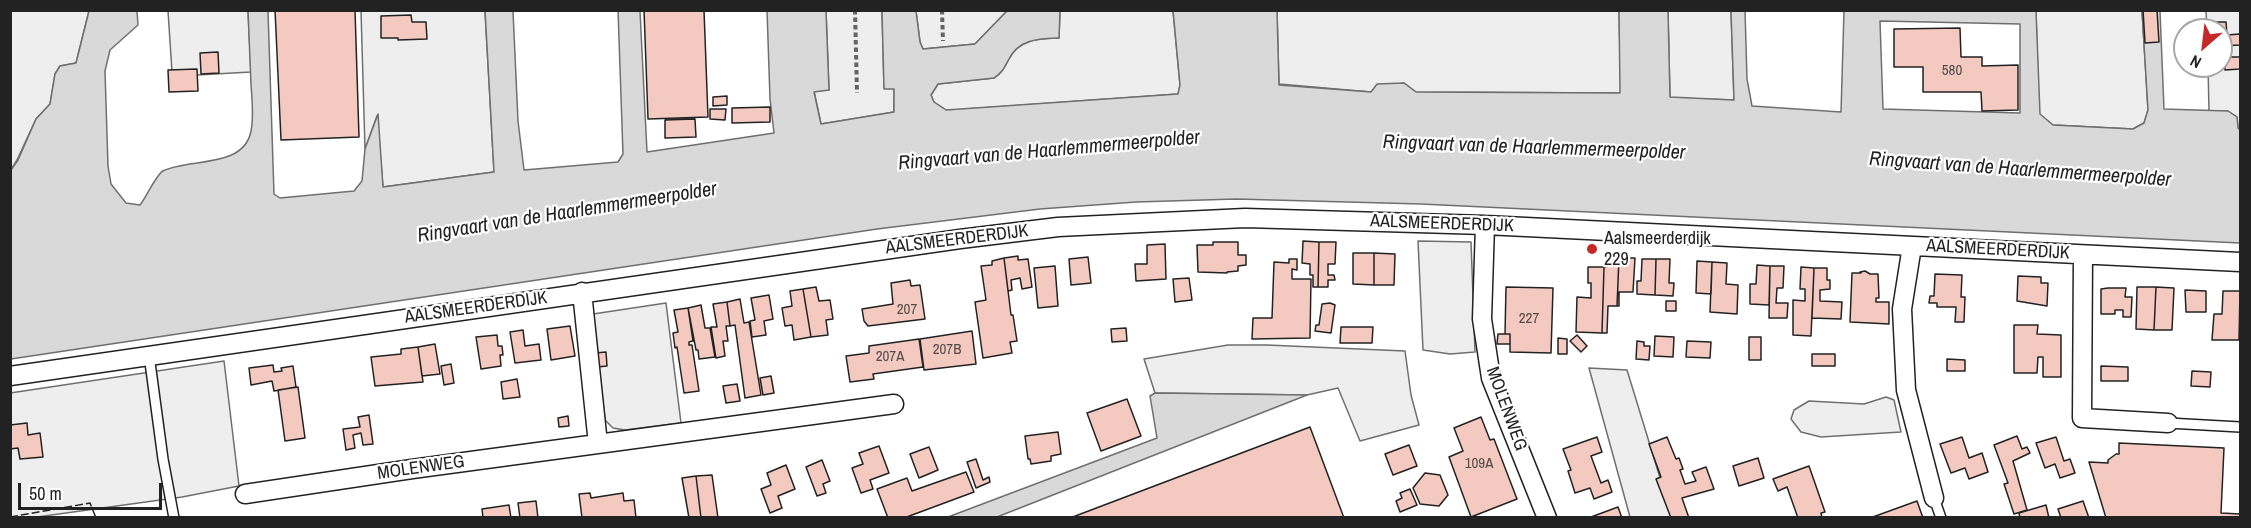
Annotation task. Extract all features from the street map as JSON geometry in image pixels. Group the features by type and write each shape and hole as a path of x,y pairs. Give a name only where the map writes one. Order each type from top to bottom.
{"street":[{"name":"AALSMEERDERDIJK","path":"10,376 582,292 1058,227 1245,219 1485,225 2241,262"},
{"name":"MOLENWEG","path":"1485,225 1482,319 1491,378 1547,518"},
{"name":"AALSMEERDERDIJK","path":"1912,246 1902,309 1906,390 1934,498"},
{"name":"AALSMEERDERDIJK","path":"2083,255 2082,418 2168,423"},
{"path":"582,292 598,444"},
{"name":"MOLENWEG","path":"245,494 894,404"}],"lane":[{"path":"149,355 163,459 174,518"},
{"path":"2168,423 2241,427"},
{"path":"1934,498 1941,518"}],"path":[{"path":"855,10 857,93"},
{"path":"942,10 943,40"}],"shaded area":[{"path":"11,11 89,11 76,63 60,66 55,74 50,104 36,119 11,170"},
{"path":"168,11 248,11 251,72 197,75 196,71 172,72"},
{"path":"361,11 485,11 494,172 383,187 377,116 365,149"},
{"path":"826,11 882,11 884,88 894,88 894,112 821,124 814,91 829,90"},
{"path":"916,11 1007,11 975,44 923,49"},
{"path":"1060,11 1173,11 1180,85 1178,94 954,110 946,110 934,102 931,95 938,84 994,78 1003,70 1018,47 1030,41 1059,38"},
{"path":"1277,11 1619,11 1621,93 1416,92 1404,83 1371,92 1279,84"},
{"path":"1668,11 1731,11 1734,100 1670,98"},
{"path":"2036,11 2142,11 2148,110 2144,123 2133,129 2053,125 2039,114"},
{"path":"2206,11 2240,11 2240,130 2237,117 2228,111 2209,111 2208,78 2233,78 2233,18 2206,18"},
{"path":"1418,241 1471,242 1475,352 1450,354 1423,350"},
{"path":"666,303 681,423 625,430 613,428 605,420 593,314"},
{"path":"1228,345 1405,351 1411,395 1419,425 1360,441 1338,388 1307,395 1155,393 1144,359"},
{"path":"224,361 239,486 182,497 37,517 11,517 10,393"},
{"path":"1589,368 1627,370 1672,517 1630,517"},
{"path":"1886,397 1894,400 1901,432 1821,437 1801,432 1791,419 1794,410 1809,401 1864,404"}],"water":[{"name":"Ringvaart van de Haarlemmermeerpolder","path":"248,10 268,11 274,194 280,198 354,191 362,181 365,149 378,114 383,187 494,172 485,10 513,11 518,121 524,170 618,162 623,154 618,10 640,11 647,152 774,133 770,99 767,10 826,11 829,90 814,92 821,124 894,112 894,89 884,89 882,11 916,11 923,49 975,44 1007,11 1060,11 1059,38 1030,41 1018,47 1003,70 994,78 938,84 931,95 934,102 946,110 1178,94 1180,85 1173,10 1277,11 1279,85 1371,92 1377,84 1404,83 1416,92 1620,93 1619,11 1668,11 1670,97 1734,100 1731,11 1745,10 1747,79 1752,106 1841,112 1844,11 2036,11 2040,114 2053,125 2133,129 2144,123 2148,110 2142,11 2160,11 2164,109 2228,111 2237,117 2240,130 2240,243 1421,204 1236,199 1136,202 1040,209 877,229 11,359 11,170 18,160 36,119 50,104 55,74 60,66 76,63 89,11 137,11 138,25 110,50 105,71 108,166 111,184 126,203 140,205 163,171 227,157 246,143 251,131 253,114","holes":["1880,21 2020,24 2020,113 1883,109"]},
{"path":"1155,393 1307,395 997,517 948,517 1157,438 1150,396"}],"building":[{"path":"275,10 355,10 359,137 281,140"},
{"path":"644,10 704,10 708,117 648,119"},
{"path":"2143,10 2157,10 2159,42 2145,43"},
{"path":"411,15 412,22 426,22 427,39 381,38 381,16"},
{"path":"1960,28 1961,57 1982,57 1982,66 2018,65 2018,110 1982,111 1981,92 1923,92 1923,67 1894,67 1894,29"},
{"path":"2240,34 2240,45 2233,45 2233,35"},
{"path":"218,52 219,73 201,74 200,53"},
{"path":"2233,57 2240,57 2240,69 2233,69"},
{"path":"197,69 198,91 169,92 168,70"},
{"path":"727,96 727,105 713,106 713,97"},
{"path":"770,107 770,122 732,123 732,108"},
{"path":"710,109 726,109 725,120 710,119"},
{"path":"695,119 696,137 665,138 665,120"},
{"path":"1303,241 1319,242 1318,287 1313,287 1310,264 1302,263"},
{"path":"1213,242 1238,242 1238,255 1246,255 1246,265 1238,266 1238,271 1227,273 1198,272 1197,245 1213,245"},
{"path":"1319,242 1336,242 1335,264 1328,264 1328,275 1334,275 1335,280 1328,280 1328,287 1318,287"},
{"path":"1165,244 1166,279 1136,281 1135,264 1147,264 1147,245"},
{"path":"1353,253 1374,253 1374,285 1353,284"},
{"path":"1374,253 1395,254 1394,285 1374,285"},
{"path":"1018,256 1018,260 1028,259 1032,287 1022,289 1020,278 1011,280 1012,290 1008,291 1004,258"},
{"path":"1088,257 1091,283 1071,285 1069,259"},
{"path":"1606,257 1619,258 1617,306 1608,306 1607,333 1602,333 1604,267 1606,267"},
{"path":"1004,258 1011,315 1013,315 1017,341 1010,342 1012,353 983,358 975,302 986,300 981,266 992,265 992,261"},
{"path":"1619,258 1635,258 1633,292 1619,292 1619,306 1617,306"},
{"path":"1289,259 1297,259 1297,270 1292,269 1292,279 1311,279 1310,338 1252,339 1253,318 1272,318 1274,262 1289,263"},
{"path":"1642,259 1656,259 1655,295 1637,294 1637,281 1641,281"},
{"path":"1656,259 1670,259 1669,283 1674,283 1673,296 1655,295"},
{"path":"1697,261 1712,262 1711,294 1696,293"},
{"path":"1712,262 1727,263 1726,284 1738,285 1737,314 1710,312"},
{"path":"1757,265 1770,266 1769,305 1750,304 1750,284 1756,284"},
{"path":"1055,266 1058,306 1038,308 1034,268"},
{"path":"1770,266 1784,266 1783,288 1777,288 1776,303 1788,303 1787,318 1769,318"},
{"path":"1588,267 1604,267 1602,333 1576,332 1577,297 1591,298"},
{"path":"1801,267 1814,268 1811,336 1793,335 1793,300 1805,301 1805,289 1800,289"},
{"path":"1814,268 1827,268 1830,289 1820,290 1820,301 1842,302 1841,319 1812,318"},
{"path":"1865,271 1878,274 1879,298 1876,298 1876,302 1889,302 1889,324 1850,322 1852,273"},
{"path":"1935,274 1962,275 1961,297 1965,297 1964,322 1955,322 1956,307 1937,307 1937,303 1929,303 1930,296 1934,296"},
{"path":"2018,276 2041,277 2041,283 2048,283 2047,306 2017,301"},
{"path":"1189,278 1192,300 1175,302 1173,279"},
{"path":"910,280 911,286 920,285 925,319 868,326 864,321 862,309 893,304 891,283"},
{"path":"816,287 819,301 830,300 833,319 826,320 828,335 811,337 803,289"},
{"path":"1506,287 1553,288 1551,353 1510,352 1510,334 1505,334"},
{"path":"2137,287 2156,287 2154,330 2136,329"},
{"path":"2156,287 2174,288 2172,330 2154,330"},
{"path":"2126,288 2125,297 2132,297 2131,317 2123,317 2123,310 2115,310 2115,314 2101,314 2101,289"},
{"path":"803,289 811,337 794,340 792,325 785,326 782,308 792,306 790,291"},
{"path":"2185,290 2206,291 2206,312 2186,312"},
{"path":"2223,291 2240,291 2239,340 2212,340 2214,314 2222,314"},
{"path":"769,295 773,319 764,321 766,335 752,337 750,321 755,320 751,298"},
{"path":"740,299 744,323 749,322 761,395 745,398 735,325 730,326 727,302"},
{"path":"1666,301 1676,301 1676,311 1666,311"},
{"path":"727,302 730,326 726,326 728,341 723,341 725,356 716,358 711,327 717,327 713,304"},
{"path":"1322,304 1335,305 1331,333 1315,331 1316,325 1319,325"},
{"path":"701,305 705,328 710,328 715,357 699,359 688,308"},
{"path":"688,308 693,341 689,342 689,345 692,345 699,391 684,393 673,333 678,332 674,310"},
{"path":"2014,325 2038,325 2037,334 2061,335 2061,377 2043,377 2043,357 2038,357 2037,373 2014,373"},
{"path":"570,326 575,356 551,360 547,329"},
{"path":"1341,327 1373,327 1372,343 1340,343"},
{"path":"1126,328 1127,341 1112,342 1111,329"},
{"path":"523,330 525,346 539,344 541,360 515,363 510,332"},
{"path":"972,331 976,364 924,370 920,339"},
{"path":"1498,334 1510,334 1510,344 1497,344"},
{"path":"497,335 498,346 502,346 501,366 481,369 476,337"},
{"path":"1577,335 1587,346 1581,352 1570,341"},
{"path":"1655,336 1674,337 1673,357 1654,356"},
{"path":"1749,337 1761,337 1761,360 1749,360"},
{"path":"1558,338 1567,339 1567,354 1558,354"},
{"path":"919,339 923,367 873,374 874,379 850,382 846,356 869,353 869,346"},
{"path":"1637,341 1644,342 1644,346 1650,346 1649,360 1636,359"},
{"path":"1687,341 1711,342 1710,358 1686,357"},
{"path":"435,344 440,374 422,376 418,347"},
{"path":"418,347 423,382 375,386 371,357 401,354 401,349"},
{"path":"606,352 607,366 597,367 595,353"},
{"path":"1812,354 1835,354 1835,366 1812,366"},
{"path":"1947,359 1965,360 1965,371 1947,371"},
{"path":"451,364 454,383 444,385 441,366"},
{"path":"273,365 274,372 293,366 296,387 274,391 272,381 251,385 249,368"},
{"path":"2101,366 2128,367 2128,381 2101,381"},
{"path":"2192,371 2211,372 2210,387 2191,386"},
{"path":"771,376 774,393 763,395 760,378"},
{"path":"517,379 520,397 503,399 501,382"},
{"path":"737,384 740,401 726,403 723,386"},
{"path":"298,387 305,438 285,441 278,390"},
{"path":"1127,399 1141,436 1101,451 1087,413"},
{"path":"369,415 373,444 363,445 361,433 353,435 355,448 346,450 343,429 360,427 358,417"},
{"path":"568,416 569,426 559,427 558,418"},
{"path":"1481,417 1490,440 1494,439 1517,499 1471,517 1449,457 1463,451 1454,428"},
{"path":"27,423 28,435 40,433 43,457 20,459 18,448 10,449 10,425"},
{"path":"1310,427 1344,518 1070,518"},
{"path":"1058,432 1061,454 1051,456 1051,461 1031,464 1028,459 1025,436"},
{"path":"2017,436 2022,449 2027,447 2030,453 2013,461 2027,510 2014,514 2004,484 2008,483 1994,445"},
{"path":"1597,437 1602,452 1591,456 1601,483 1608,480 1612,492 1594,499 1590,488 1575,493 1568,471 1571,470 1563,449"},
{"path":"1667,437 1676,459 1679,458 1685,484 1696,481 1692,472 1706,467 1714,489 1682,498 1689,518 1671,518 1656,479 1661,477 1649,444"},
{"path":"1962,437 1969,458 1982,453 1988,472 1969,479 1965,468 1951,473 1940,444"},
{"path":"2056,437 2064,461 2070,459 2075,473 2060,478 2055,464 2045,468 2036,443"},
{"path":"2119,443 2224,448 2221,513 2240,514 2240,518 2106,518 2089,462 2108,463 2108,460 2119,454"},
{"path":"1409,445 1417,466 1393,475 1385,454"},
{"path":"879,446 889,473 870,480 873,489 861,493 852,468 863,464 859,453"},
{"path":"929,447 938,470 919,478 910,454"},
{"path":"1758,458 1764,478 1739,486 1733,466"},
{"path":"976,459 983,480 989,477 990,482 976,488 967,462"},
{"path":"822,460 830,481 823,484 826,493 817,496 806,467"},
{"path":"786,465 795,489 778,496 782,508 770,513 761,489 771,485 767,473"},
{"path":"1809,466 1825,512 1821,513 1822,518 1798,518 1787,487 1778,491 1773,479"},
{"path":"966,472 974,492 904,518 888,518 877,489 907,478 912,491"},
{"path":"1425,473 1440,475 1448,495 1439,506 1420,504 1413,488"},
{"path":"712,475 718,518 701,518 696,476"},
{"path":"696,476 701,518 689,518 682,478"},
{"path":"1410,489 1417,505 1400,512 1396,501 1402,498 1400,493"},
{"path":"590,493 591,498 623,493 624,501 634,500 636,518 582,518 579,494"},
{"path":"536,501 538,518 520,518 518,503"},
{"path":"1917,501 1923,518 1870,518"},
{"path":"2083,501 2089,518 2061,518 2058,509"},
{"path":"509,505 511,518 483,518 482,509"},
{"path":"2046,505 2049,518 2020,518 2019,513"},
{"path":"1618,507 1622,518 1591,518 1591,517"}],"fence":[{"path":"10,517 90,503 96,518"}],"place":[{"name":"Aalsmeerderdijk 229","path":"1592,249"}]}
